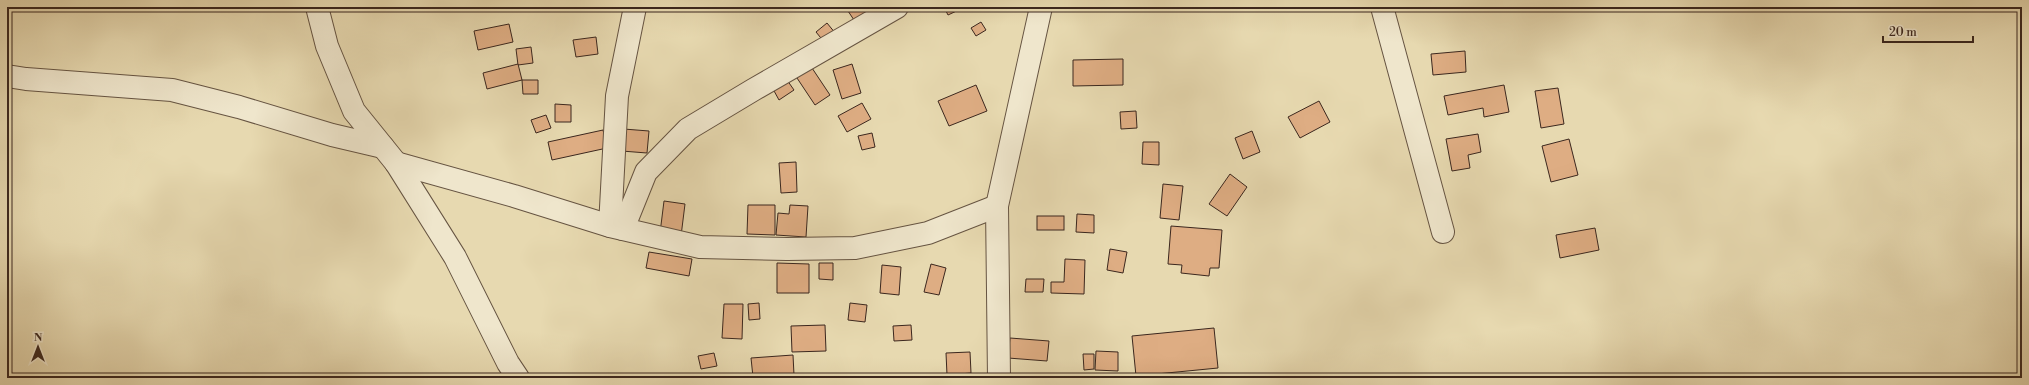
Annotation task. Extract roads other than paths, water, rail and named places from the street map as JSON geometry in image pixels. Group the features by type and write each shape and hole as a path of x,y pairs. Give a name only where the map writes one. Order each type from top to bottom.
{"street":[{"path":"317,7 327,46 354,110 390,155 456,257 508,363 518,378"},
{"path":"616,228 617,96 635,7"},
{"path":"616,228 646,172 688,130 753,90 897,7"},
{"path":"998,378 997,206 1041,7"},
{"path":"1382,7 1443,232"},
{"path":"7,76 26,79 172,90 239,107 332,135 514,196 616,228 700,246 787,249 855,248 928,233 997,206"}]}
